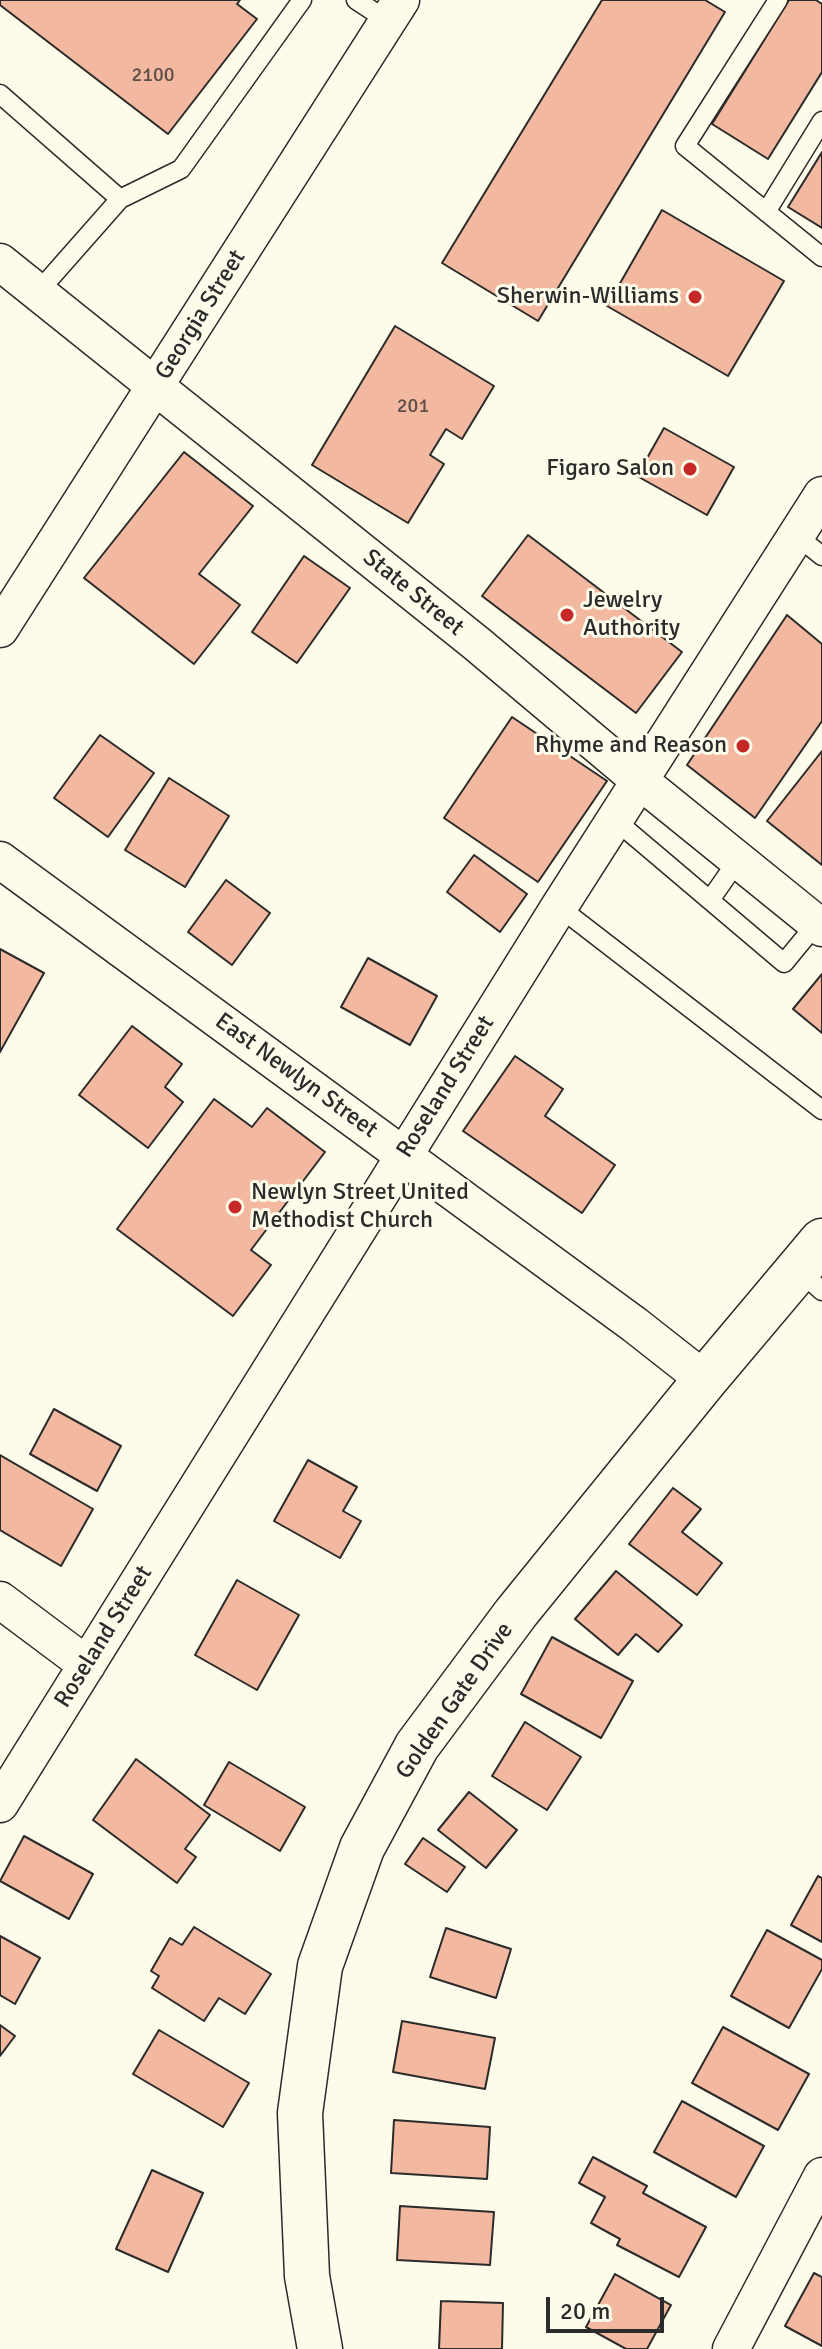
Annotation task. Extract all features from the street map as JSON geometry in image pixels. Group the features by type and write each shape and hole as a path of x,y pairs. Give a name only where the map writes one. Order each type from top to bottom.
{"street":[{"name":"Georgia Street","path":"0,629 394,10"},
{"name":"State Street","path":"0,262 476,643 819,926"},
{"name":"Roseland Street","path":"0,1804 639,780 809,546 822,495"},
{"name":"East Newlyn Street","path":"0,860 635,1325 705,1380"},
{"name":"Golden Gate Drive","path":"320,2349 307,2276 300,2113 320,1966 362,1848 417,1746 516,1613 705,1380 814,1267"},
{"path":"0,1600 87,1665"},
{"path":"731,2349 822,2176"}],"lane":[{"path":"38,292 120,199 181,169 302,0"},
{"path":"356,0 394,10"},
{"path":"778,0 685,146 822,257"},
{"path":"0,94 120,199"},
{"path":"766,212 822,121"},
{"path":"614,819 784,963 819,926"},
{"path":"710,900 738,860"},
{"path":"559,907 822,1110"}],"building":[{"path":"0,0 240,0 237,4 257,19 168,134 0,5"},
{"path":"602,0 705,0 725,12 538,321 442,263"},
{"path":"789,0 816,0 822,4 822,72 768,159 712,124"},
{"path":"822,152 822,228 788,207"},
{"path":"662,210 784,281 728,376 607,306"},
{"path":"395,326 494,386 462,439 446,429 430,455 444,464 408,523 312,465"},
{"path":"664,428 734,467 707,515 637,476"},
{"path":"184,452 253,506 199,574 240,605 194,664 84,578"},
{"path":"528,535 682,652 636,713 482,596"},
{"path":"304,556 350,588 297,663 252,632"},
{"path":"787,615 822,644 822,721 755,818 687,765"},
{"path":"512,717 607,781 538,882 444,818"},
{"path":"100,735 154,773 108,837 54,798"},
{"path":"822,751 822,865 767,821"},
{"path":"169,778 229,816 185,887 125,850"},
{"path":"474,855 527,894 500,932 447,892"},
{"path":"226,880 270,913 232,965 188,932"},
{"path":"0,949 44,973 0,1052"},
{"path":"368,958 437,996 410,1045 341,1007"},
{"path":"822,974 822,1033 793,1009"},
{"path":"132,1026 182,1064 165,1087 183,1102 148,1148 79,1095"},
{"path":"515,1056 563,1089 545,1116 615,1165 582,1213 463,1131"},
{"path":"214,1099 252,1127 267,1108 325,1152 251,1250 271,1265 233,1316 117,1229"},
{"path":"54,1409 121,1446 97,1491 30,1454"},
{"path":"0,1455 93,1509 61,1566 0,1530"},
{"path":"308,1460 357,1487 343,1511 361,1521 340,1558 274,1521"},
{"path":"673,1488 701,1509 682,1532 722,1563 697,1595 629,1544"},
{"path":"616,1571 682,1625 658,1652 636,1634 618,1655 575,1619"},
{"path":"237,1580 299,1615 257,1690 195,1655"},
{"path":"552,1637 633,1681 601,1738 521,1694"},
{"path":"525,1722 581,1757 547,1810 492,1776"},
{"path":"136,1759 210,1815 185,1849 196,1857 177,1883 93,1820"},
{"path":"229,1762 305,1807 280,1851 204,1805"},
{"path":"469,1792 517,1830 486,1868 438,1830"},
{"path":"24,1836 93,1874 69,1919 0,1881"},
{"path":"423,1838 465,1867 447,1892 405,1864"},
{"path":"818,1876 822,1878 822,1942 791,1925"},
{"path":"194,1927 271,1974 245,2014 219,1998 204,2021 152,1988 159,1976 151,1971 170,1938 182,1945"},
{"path":"446,1928 511,1949 496,1998 430,1977"},
{"path":"767,1930 822,1960 822,1969 789,2028 731,1996"},
{"path":"0,1936 40,1958 15,2004 0,1995"},
{"path":"402,2021 495,2038 485,2089 393,2072"},
{"path":"0,2025 15,2036 0,2056"},
{"path":"723,2027 809,2074 778,2130 692,2083"},
{"path":"159,2030 249,2083 223,2127 133,2074"},
{"path":"682,2101 764,2146 736,2197 654,2152"},
{"path":"394,2120 490,2127 487,2179 391,2173"},
{"path":"593,2157 647,2186 643,2193 706,2227 679,2277 617,2245 620,2239 591,2223 605,2197 579,2183"},
{"path":"152,2170 203,2193 168,2272 116,2249"},
{"path":"400,2206 494,2212 490,2265 397,2260"},
{"path":"814,2273 822,2277 822,2346 785,2326"},
{"path":"615,2274 671,2305 647,2349 626,2349 586,2327"},
{"path":"441,2301 503,2303 502,2349 439,2349"}],"place":[{"name":"Sherwin-Williams","path":"695,297"},
{"name":"Figaro Salon","path":"690,469"},
{"name":"Jewelry Authority","path":"567,615"},
{"name":"Rhyme and Reason","path":"743,746"},
{"name":"Newlyn Street United Methodist Church","path":"235,1207"}]}
